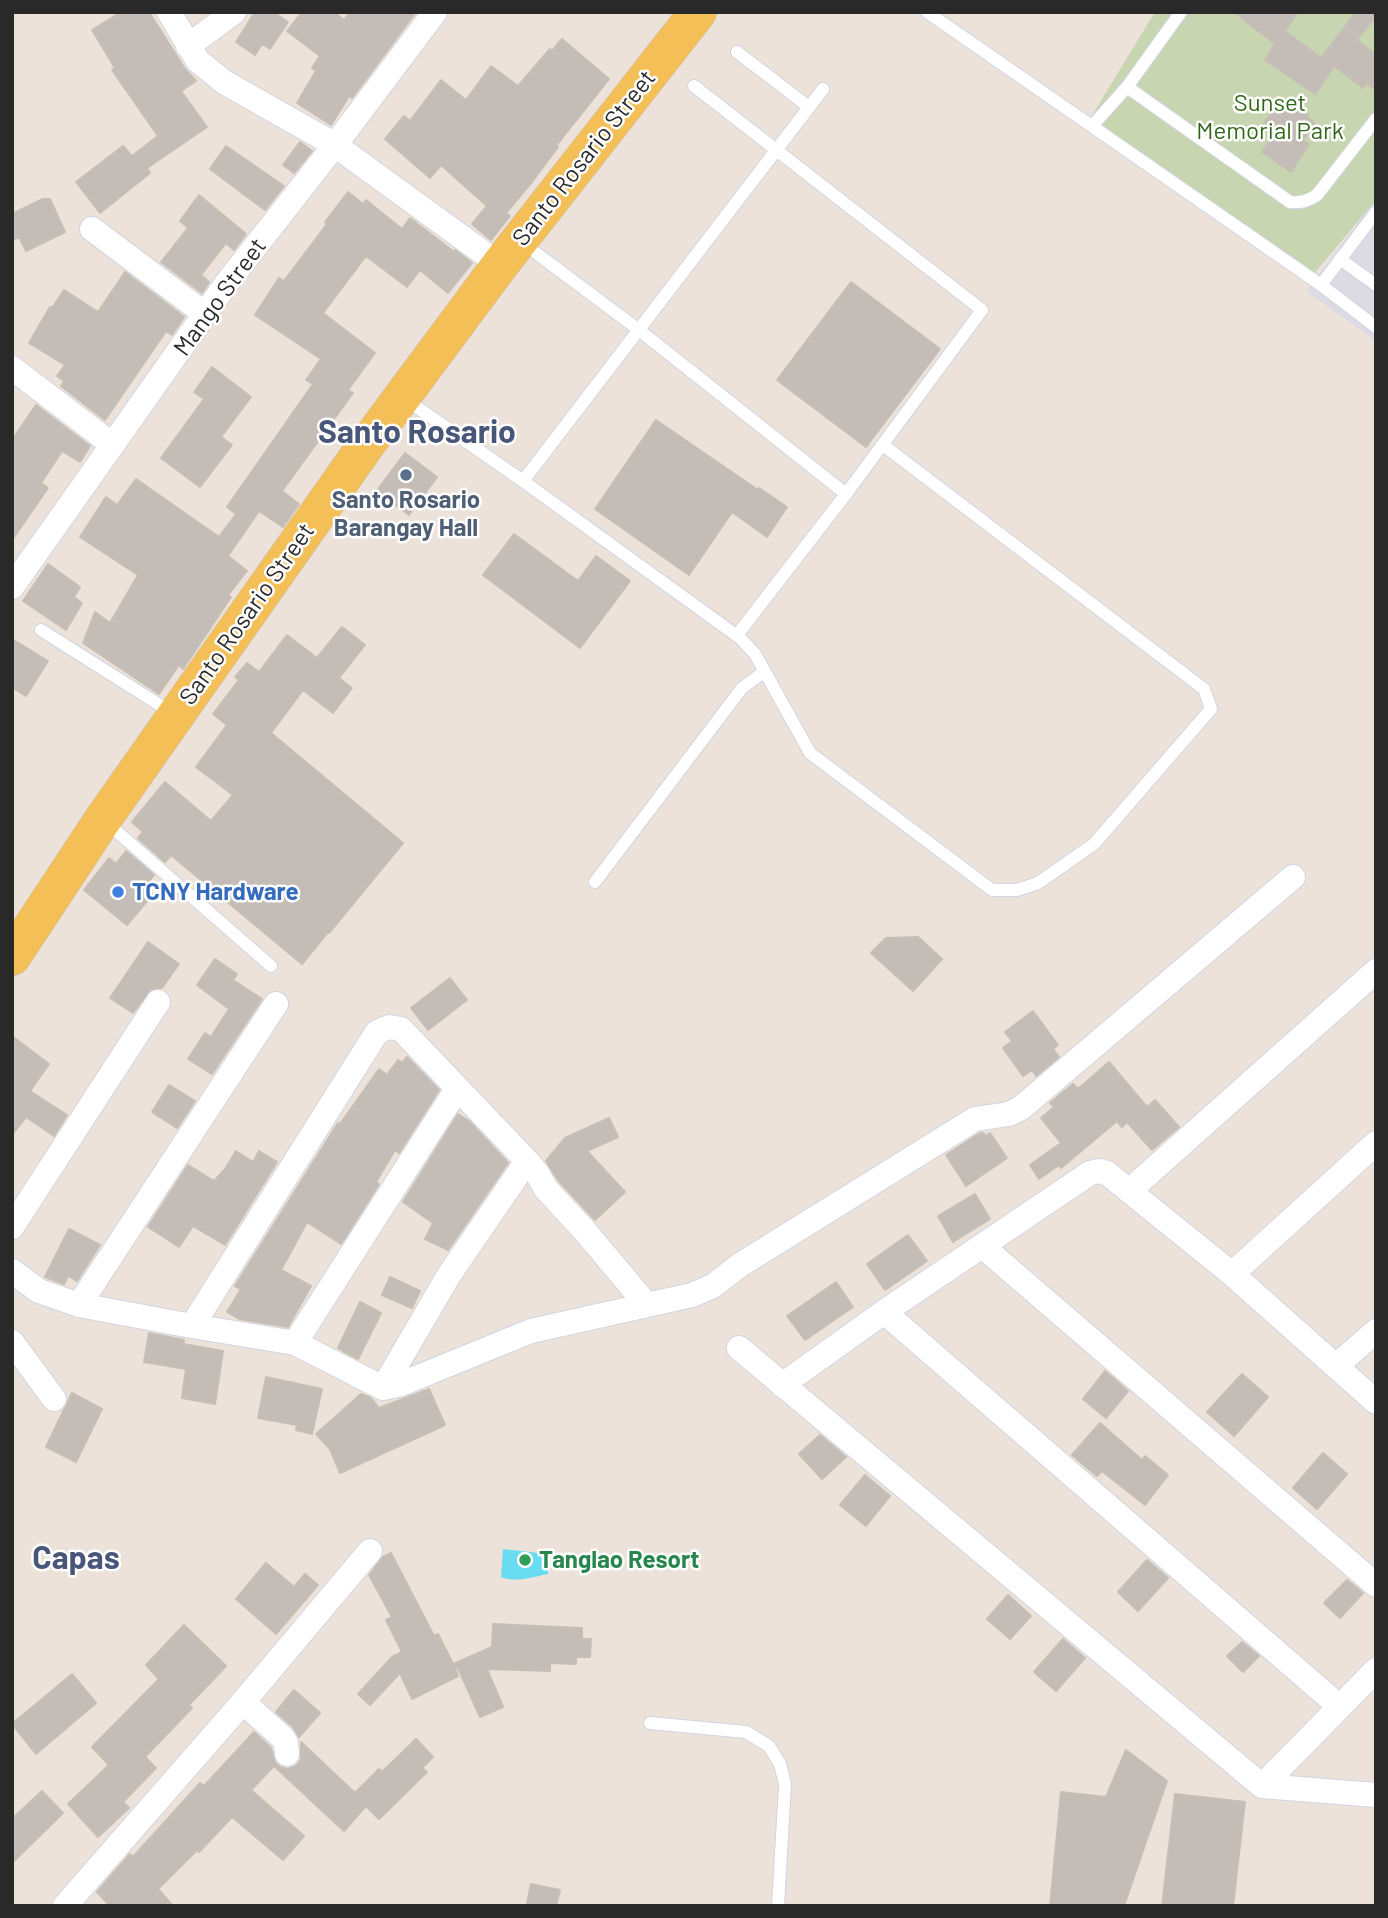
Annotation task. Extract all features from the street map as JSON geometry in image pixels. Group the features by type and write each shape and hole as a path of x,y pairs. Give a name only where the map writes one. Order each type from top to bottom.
{"main road":[{"name":"Santo Rosario Street","path":"12,957 103,819 402,397 510,253 698,12"}],"street":[{"path":"169,12 198,61 224,82 335,145 510,253"},
{"path":"188,46 234,12"},
{"name":"Mango Street","path":"12,587 226,284 435,12"},
{"path":"92,229 205,314"},
{"path":"12,368 113,445"},
{"path":"12,1271 39,1291 79,1305 295,1343 383,1388 401,1384 531,1331 692,1295 713,1286 763,1250 975,1119 1009,1114 1021,1108 1293,877"},
{"path":"1129,1191 1376,971"},
{"path":"12,1227 158,1002"},
{"path":"79,1305 276,1004"},
{"path":"192,1326 377,1032 389,1027 401,1029 527,1161 546,1189 647,1305"},
{"path":"295,1343 457,1089"},
{"path":"1232,1274 1376,1143"},
{"path":"383,1388 449,1275 527,1161"},
{"path":"782,1385 884,1312 1090,1173 1100,1171 1107,1172 1232,1274 1376,1402"},
{"path":"982,1246 1376,1585"},
{"path":"884,1312 1340,1707"},
{"path":"1336,1366 1376,1331"},
{"path":"12,1342 54,1399"},
{"path":"739,1348 1262,1786 1376,1795"},
{"path":"65,1906 370,1551"},
{"path":"1262,1786 1376,1670"},
{"path":"243,1702 283,1738 287,1754"}],"lane":[{"path":"927,12 1321,285 1376,327"},
{"path":"1092,127 1127,87 1181,12"},
{"path":"737,52 810,107"},
{"path":"694,86 982,310 846,494 737,635"},
{"path":"1127,87 1290,202 1308,201 1317,195 1376,119"},
{"path":"523,481 823,89"},
{"path":"1321,285 1376,212"},
{"path":"510,253 639,330 846,494"},
{"path":"1340,259 1376,285"},
{"path":"402,397 737,635 755,654 810,753 992,890 1017,890 1038,883 1094,844 1211,709 1204,689 883,444"},
{"path":"41,631 176,715"},
{"path":"595,882 742,688 764,672"},
{"path":"103,819 271,966"},
{"path":"650,1723 746,1732 769,1746 780,1764 785,1784 778,1906"}],"shaded area":[{"path":"1376,199 1376,341 1306,291"}],"green space":[{"name":"Sunset Memorial Park","path":"1155,12 1376,12 1376,200 1312,276 1091,117"}],"water":[{"name":"Tanglao Resort","path":"503,1549 548,1554 548,1574 519,1579 501,1577"}],"building":[{"path":"121,12 149,12 185,69 196,81 181,91 207,127 147,168 150,173 100,213 76,182 123,146 132,156 158,136 112,70 115,68 92,30"},
{"path":"255,12 273,12 288,22 270,49 262,44 255,55 236,42"},
{"path":"302,12 334,12 344,20 350,12 416,12 352,98 349,96 331,125 297,103 316,71 312,68 320,56 287,31"},
{"path":"1234,12 1298,12 1285,31 1321,58 1356,12 1376,12 1376,16 1357,40 1376,55 1376,90 1366,83 1363,88 1334,66 1315,94 1265,60 1275,44"},
{"path":"562,39 609,79 506,213 510,216 491,240 472,224 487,206 441,165 430,178 385,139 404,116 410,121 441,80 466,100 491,66 518,86"},
{"path":"1280,100 1308,114 1306,116 1315,123 1303,140 1309,144 1291,172 1262,152 1273,136 1261,128"},
{"path":"300,142 312,151 294,173 283,165"},
{"path":"226,146 284,186 265,210 210,169"},
{"path":"348,192 363,204 366,200 402,229 410,218 472,263 448,293 420,270 407,287 366,256 323,313 375,353 348,390 353,393 282,491 299,504 283,527 259,511 228,556 247,571 228,595 231,597 183,669 179,665 159,694 83,643 95,612 110,623 138,575 80,537 106,497 117,505 136,479 219,537 236,514 227,507 313,384 306,380 321,359 255,315 279,278 284,281"},
{"path":"199,195 246,234 234,250 226,243 201,275 209,282 202,293 161,262 188,228 180,221"},
{"path":"43,199 50,199 65,232 26,251 19,237 12,241 12,214"},
{"path":"125,272 184,317 172,335 166,331 105,420 61,386 64,381 57,376 65,365 29,343 50,307 52,308 64,290 98,312"},
{"path":"851,282 940,349 866,447 777,380"},
{"path":"212,367 251,397 221,437 232,445 200,487 161,458 204,399 194,392"},
{"path":"36,405 90,446 80,462 62,451 41,483 48,488 12,540 12,440"},
{"path":"656,420 787,507 767,537 732,512 689,575 595,509"},
{"path":"405,453 437,477 409,515 393,503 388,509 372,497"},
{"path":"514,534 578,581 596,556 630,581 580,648 483,575"},
{"path":"48,564 80,587 74,597 82,603 66,630 23,601"},
{"path":"342,627 365,645 339,678 352,688 333,713 303,690 271,733 403,843 302,964 171,855 165,862 138,838 143,832 132,822 165,782 211,821 233,795 196,767 227,725 213,714 239,680 235,677 247,663 259,672 287,635 317,658"},
{"path":"12,639 48,661 26,696 12,687"},
{"name":"TCNY Hardware","path":"126,851 154,875 144,887 153,894 127,925 84,890 109,858 116,864"},
{"path":"918,937 942,959 913,991 871,953 886,938"},
{"path":"148,942 179,964 162,988 151,989 133,1013 110,998"},
{"path":"215,959 237,974 233,980 262,999 212,1074 188,1059 205,1033 211,1037 229,1009 197,985"},
{"path":"450,978 467,1000 428,1030 411,1008"},
{"path":"1033,1011 1058,1045 1053,1049 1059,1057 1036,1076 1032,1070 1023,1076 1003,1048 1012,1041 1005,1032"},
{"path":"12,1036 49,1064 30,1091 67,1115 54,1136 26,1117 12,1135"},
{"path":"407,1057 439,1090 399,1153 395,1150 376,1182 379,1184 341,1244 307,1222 281,1270 311,1286 288,1327 239,1319 227,1312 241,1289 235,1286 338,1123 340,1124 379,1069 387,1075 398,1060 402,1063"},
{"path":"1109,1062 1147,1107 1155,1100 1179,1127 1152,1150 1127,1122 1122,1127 1117,1121 1061,1168 1059,1165 1039,1179 1030,1165 1061,1143 1041,1118 1054,1107 1050,1103 1073,1084 1078,1089"},
{"path":"169,1085 195,1101 177,1128 152,1112"},
{"path":"458,1114 469,1121 508,1163 448,1250 425,1239 433,1223 403,1202"},
{"path":"609,1118 618,1137 587,1151 625,1192 595,1220 558,1180 546,1161 565,1138"},
{"path":"980,1133 986,1136 990,1133 1007,1158 966,1186 946,1155"},
{"path":"236,1151 253,1162 259,1151 277,1162 225,1245 193,1226 179,1247 148,1227 188,1165 214,1181"},
{"path":"975,1194 990,1219 953,1242 938,1216"},
{"path":"69,1229 100,1245 77,1281 68,1276 64,1284 45,1277"},
{"path":"908,1235 927,1261 885,1290 867,1264"},
{"path":"390,1277 420,1291 412,1308 382,1295"},
{"path":"836,1282 853,1307 805,1340 787,1316"},
{"path":"360,1302 381,1313 358,1359 338,1348"},
{"path":"149,1333 184,1340 183,1344 223,1351 215,1404 182,1398 186,1369 144,1362"},
{"path":"1105,1371 1128,1391 1106,1418 1083,1399"},
{"path":"1242,1374 1268,1397 1234,1436 1207,1412"},
{"path":"266,1377 322,1389 312,1434 296,1430 297,1425 258,1418"},
{"path":"429,1389 445,1425 340,1473 330,1449 316,1434 361,1394 371,1398 379,1408"},
{"path":"72,1393 102,1409 76,1462 46,1447"},
{"path":"1100,1423 1142,1460 1145,1456 1168,1475 1145,1505 1102,1471 1097,1476 1072,1455"},
{"path":"820,1435 846,1457 822,1479 799,1454"},
{"path":"1323,1453 1347,1474 1317,1509 1293,1488"},
{"path":"865,1475 890,1496 866,1526 840,1505"},
{"path":"391,1553 434,1636 438,1634 453,1664 492,1647 493,1624 582,1628 582,1639 591,1639 590,1657 576,1657 576,1664 550,1663 550,1671 487,1669 503,1707 480,1717 458,1668 455,1668 458,1676 412,1699 400,1673 370,1705 358,1694 392,1657 402,1652 386,1620 392,1617 369,1575 383,1557"},
{"path":"1147,1560 1168,1578 1138,1611 1118,1592"},
{"path":"266,1563 294,1587 305,1574 318,1585 276,1634 236,1599"},
{"path":"1347,1580 1363,1593 1340,1618 1324,1603"},
{"path":"1008,1595 1031,1616 1010,1639 987,1619"},
{"path":"184,1625 226,1666 189,1705 192,1708 145,1757 156,1768 123,1802 129,1808 98,1837 68,1804 109,1765 92,1747 159,1679 146,1665"},
{"path":"1063,1639 1085,1658 1056,1691 1034,1672"},
{"path":"1242,1642 1259,1656 1243,1672 1227,1656"},
{"path":"72,1674 96,1703 36,1754 12,1724"},
{"path":"294,1690 320,1713 299,1737 293,1727 276,1712"},
{"path":"254,1732 271,1748 275,1762 280,1767 288,1769 296,1766 301,1760 301,1742 355,1793 379,1769 382,1772 416,1739 433,1757 422,1768 427,1772 379,1819 366,1806 344,1831 274,1766 251,1790 304,1836 283,1860 232,1817 158,1889 173,1906 110,1906 97,1892 130,1854 133,1857 200,1783 204,1786"},
{"path":"1126,1750 1167,1781 1124,1906 1050,1906 1061,1792 1106,1797"},
{"path":"42,1791 63,1813 12,1863 12,1819"},
{"path":"1175,1794 1245,1802 1233,1906 1162,1906"},
{"path":"531,1884 560,1890 556,1906 527,1903"}],"place":[{"name":"Santo Rosario Barangay Hall","path":"406,475"},
{"name":"TCNY Hardware","path":"118,892"},
{"name":"Tanglao Resort","path":"525,1560"}],"district":[{"name":"Santo Rosario","path":"417,432"},
{"name":"Capas","path":"76,1558"}]}
